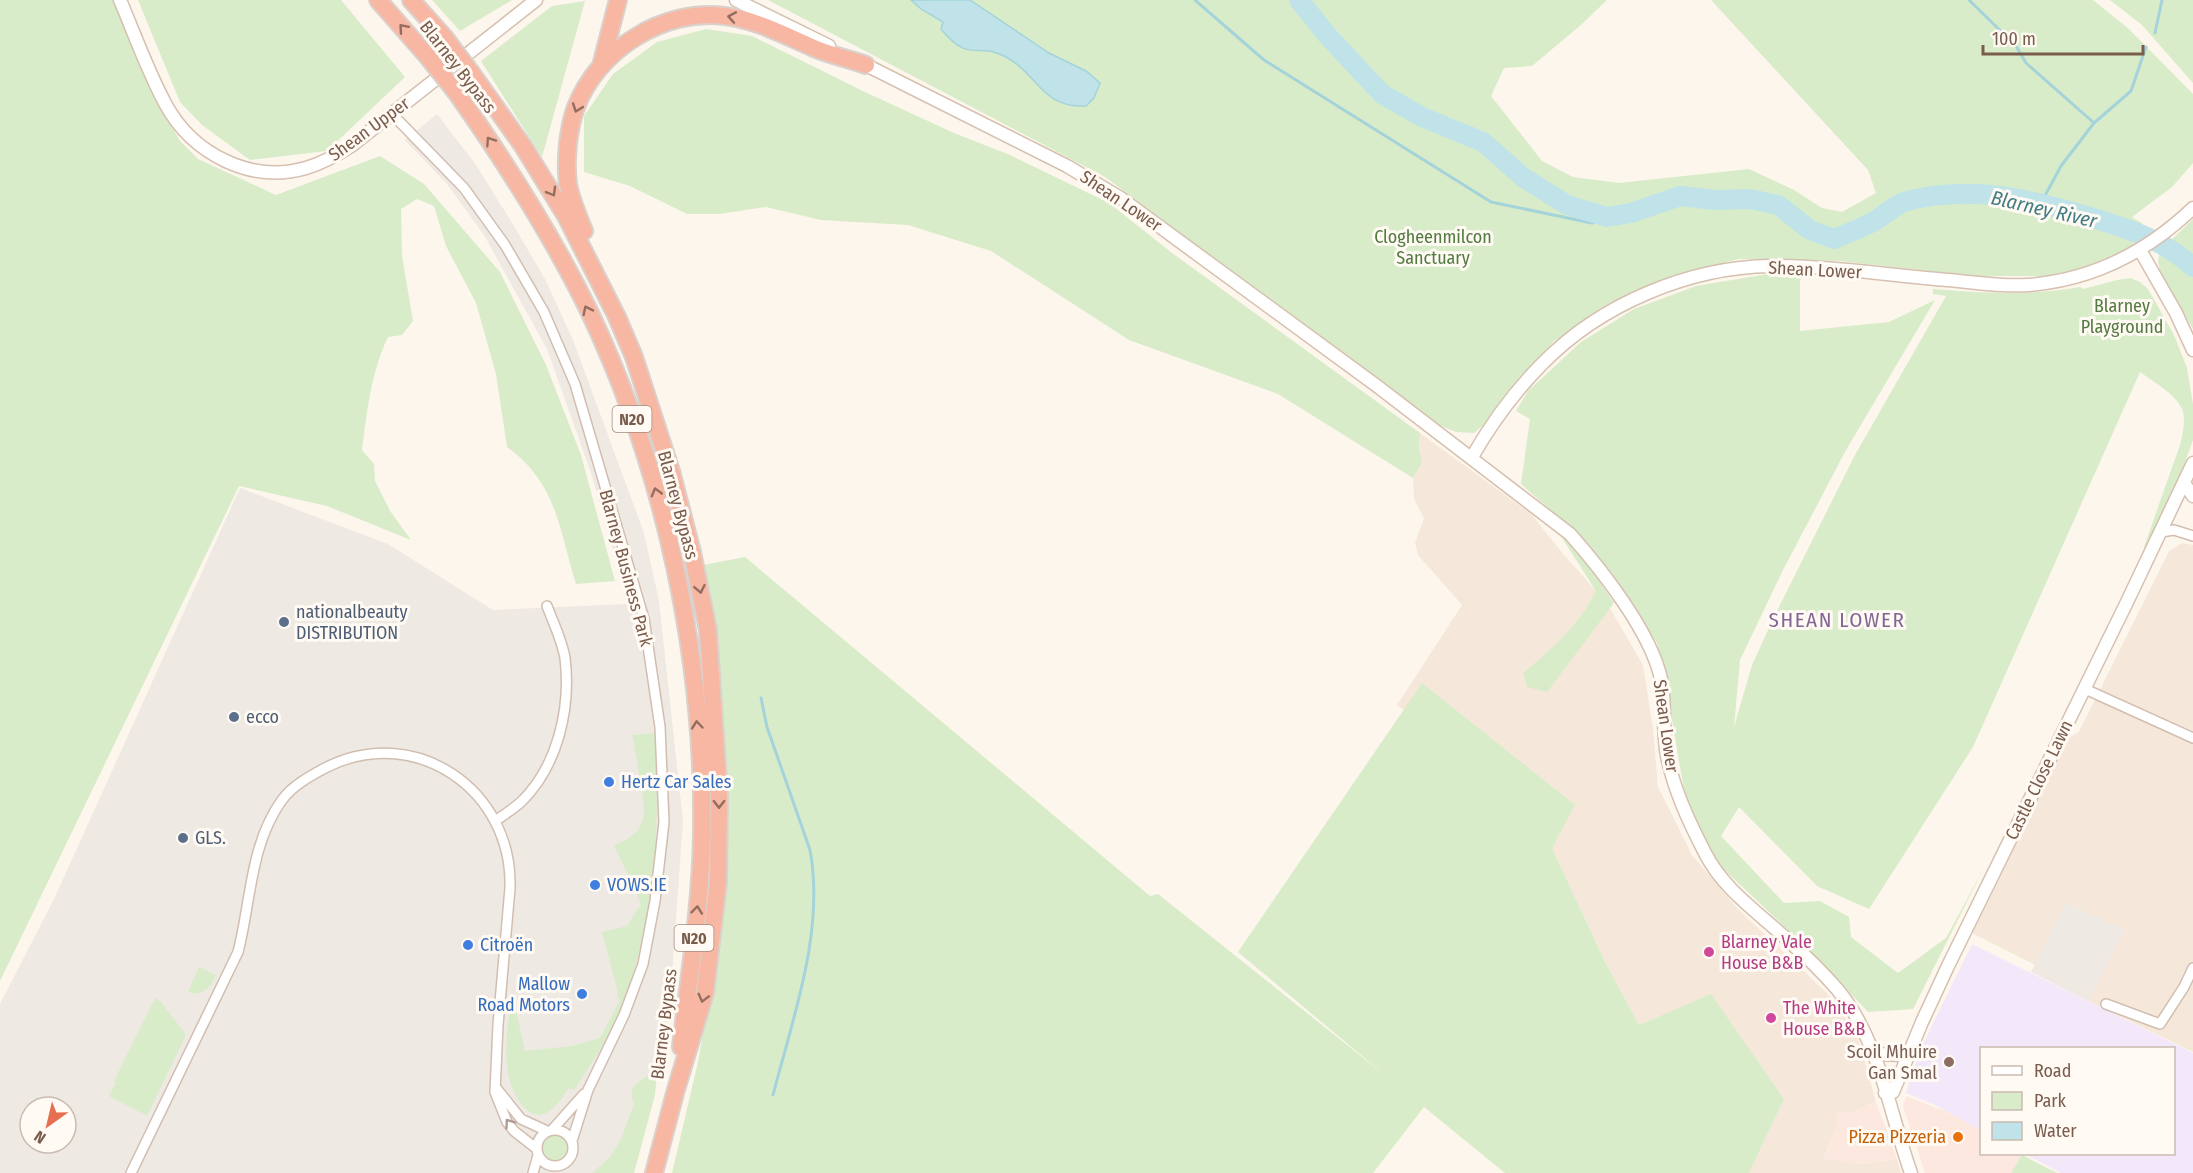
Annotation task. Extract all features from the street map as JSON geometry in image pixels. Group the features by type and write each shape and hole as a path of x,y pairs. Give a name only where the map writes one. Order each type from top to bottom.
{"highway":[{"name":"Blarney Bypass","path":"378,0 456,92 518,182 556,247 590,314 620,384 653,480 672,553 688,632 698,730 702,803 701,878 675,1093"},
{"name":"Blarney Bypass","path":"411,0 472,74 523,146 566,216 617,317 634,357 671,471 692,552 708,630 719,798 718,882 705,993 654,1173"},
{"path":"601,66 618,0"},
{"path":"634,357 568,185 567,163 576,108 601,66 618,50 645,31 672,21 706,15 723,15 748,20 773,28 816,49 866,65"}],"main road":[{"name":"Shean Upper","path":"120,0 166,106 185,132 203,148 224,161 269,172 305,168 327,160 351,146 536,0"},
{"name":"Shean Lower","path":"736,0 1095,182 1159,225 1472,457 1570,534 1593,560 1621,600 1655,661 1661,679 1667,756 1680,800 1706,855 1716,872 1749,907 1792,944 1837,989 1858,1018 1874,1054 1911,1173"},
{"name":"Shean Lower","path":"1472,457 1527,380 1543,362 1610,312 1634,300 1696,277 1770,266 2027,285 2061,280 2120,260 2170,230 2193,208"},
{"path":"2145,247 2152,271 2176,313 2193,350"},
{"path":"2120,260 2130,259 2152,271"},
{"name":"Castle Close Lawn","path":"1885,1093 1893,1092 1948,966 2085,689 2193,463"},
{"path":"2184,483 2193,496"},
{"path":"1874,1054 1908,1055"}],"street":[{"name":"Blarney Business Park","path":"392,114 464,188 506,245 544,312 575,384 644,619 660,727 664,822 656,901 643,964 624,1015 588,1090 572,1141"},
{"path":"2161,532 2174,530 2193,536"},
{"path":"495,821 516,806 533,788 549,762 559,737 565,707 564,655 547,606"},
{"path":"2085,689 2193,738"},
{"path":"131,1173 238,952 246,923 261,840 283,799 308,777 338,761 373,753 409,755 441,768 466,783 477,793 495,821 505,844 510,870 495,1087 499,1104 514,1131 549,1165 562,1165"},
{"path":"2106,1004 2160,1024 2188,989 2193,968"},
{"path":"495,1087 521,1119 550,1131 563,1131 572,1141 573,1152 556,1173"},
{"path":"532,1173 538,1152 538,1141 588,1090"}],"shaded area":[{"path":"437,114 476,165 511,221 545,279 573,340 644,533 659,601 683,821 669,1017 645,1103 611,1173 0,1173 0,1004 54,899 240,488 388,544 493,610 628,604 591,473 547,349 484,235 447,184 405,140"},
{"path":"1420,433 1531,514 1607,603 1643,665 1653,728 1658,787 1692,855 1737,908 1833,999 1858,1037 1876,1102 1851,1113 1836,1129 1824,1158 1860,1164 1897,1159 1901,1173 1749,1173 1784,1099 1710,995 1639,1025 1605,962 1537,811 1397,705 1462,605 1418,555 1415,543 1424,518 1414,499 1413,478 1422,463 1419,447"},
{"path":"2182,543 2193,545 2193,1052 2088,1001 2124,930 2066,902 2035,965 1972,933 2065,740 2079,732 2169,551"},
{"path":"2066,902 2124,930 2088,1001 2031,972"},
{"name":"Scoil Mhuire Gan Smal","path":"1972,944 2193,1053 2193,1173 2061,1173 2027,1155 2175,1155 2175,1047 1980,1047 1980,1129 1935,1105 1906,1093 1920,1050"},
{"path":"1906,1096 1945,1111 1980,1129 1980,1155 2022,1155 2011,1173 1925,1173 1903,1106"},
{"path":"1876,1102 1897,1159 1860,1164 1824,1159 1836,1129 1837,1112 1851,1113"}],"green space":[{"path":"0,0 114,0 147,82 180,141 198,159 276,195 380,156 424,184 500,272 546,365 581,455 615,581 576,584 560,526 546,492 524,461 507,447 496,374 476,303 446,246 434,206 417,199 401,209 402,256 413,321 402,335 388,337 382,350 370,392 362,450 374,464 375,481 390,511 411,540 327,506 239,486 0,981"},
{"path":"138,0 341,0 405,77 327,151 250,160 202,125 180,102"},
{"path":"432,0 512,0 460,31"},
{"name":"Clogheenmilcon Sanctuary","path":"768,0 1607,0 1532,66 1504,68 1491,96 1542,161 1573,177 1619,183 1749,169 1794,190 1822,208 1842,212 1876,193 1868,170 1711,0 2093,0 2129,29 2193,94 2193,163 2172,187 2132,217 2143,224 2131,248 2090,266 2049,276 1974,276 1841,261 1739,259 1672,276 1610,303 1553,342 1520,378 1492,418 1474,433 1456,432 1437,424 1105,177"},
{"path":"2110,0 2193,0 2193,83 2142,25"},
{"path":"585,1 542,157 481,61 552,6"},
{"path":"706,29 752,36 865,92 954,133 1010,155 1109,203 1172,253 1420,433 1419,447 1422,463 1413,478 1278,394 1129,340 991,251 908,225 821,220 766,207 719,214 687,214 630,186 584,172 584,116 613,74 657,42"},
{"path":"2193,219 2193,329 2160,271 2158,261 2160,251"},
{"name":"Blarney Playground","path":"1768,274 1800,277 1800,331 1889,322 1935,300 1846,450 1782,572 1740,660 1734,727 1752,665 1773,619 1855,455 1946,296 1933,294 1933,289 2042,292 2080,287 2083,289 2130,278 2140,282 2148,289 2174,335 2187,368 2193,404 2193,440 2145,550 2144,547 2181,442 2184,421 2182,409 2175,398 2140,372 1973,747 1869,909 1817,886 1739,807 1721,836 1784,903 1820,901 1849,917 1851,937 1898,973 1946,938 1984,868 1913,1009 1868,1012 1802,943 1718,864 1706,845 1685,796 1657,643 1604,565 1580,536 1521,484 1530,419 1516,411 1528,391 1581,342 1634,309 1696,286"},
{"path":"1557,530 1573,543 1614,603 1547,692 1527,687 1523,673 1554,646 1573,625 1596,591"},
{"path":"745,557 1150,896 1158,894 1386,1076 1238,952 1422,683 1575,805 1552,848 1605,962 1639,1025 1711,994 1784,1099 1749,1173 1505,1173 1424,1107 1373,1173 672,1173 698,1062 715,961 727,797 722,705 714,622 703,565"},
{"path":"654,733 656,844 647,919 628,990 610,1033 574,1090 569,1088 559,1102 545,1114 534,1114 519,1101 511,1086 508,1073 506,1046 512,992 525,1051 572,1046 600,1038 619,1002 602,932 627,926 641,904 614,845 634,834 643,820 644,803 632,735"},
{"path":"199,967 216,975 211,984 202,992 188,992"},
{"path":"155,998 161,1002 185,1033 185,1037 147,1116 109,1096 116,1082 114,1081"},
{"path":"657,1073 655,1095 634,1173 592,1173 610,1157 620,1141 634,1104 631,1096 633,1087 645,1077"},
{"path":"556,1135 565,1139 569,1148 565,1157 556,1161 547,1157 543,1148 547,1139"},
{"path":"2022,1155 2057,1173 2011,1173"}],"water":[{"path":"911,0 970,0 1049,53 1086,71 1100,83 1094,98 1086,106 1059,102 1006,57 959,46 941,29 943,22"}],"waterway":[{"path":"1195,0 1264,60 1491,202 1592,223 1607,217"},
{"name":"Blarney River","path":"1299,0 1327,35 1382,94 1422,117 1483,142 1524,178 1567,205 1607,217 1631,213 1680,196 1715,200 1750,199 1778,205 1810,230 1834,239 1871,223 1903,202 1931,196 1976,194 2042,204 2130,230 2169,249 2193,267"},
{"path":"1969,0 2016,46 2026,63 2094,123"},
{"path":"2155,33 2162,0"},
{"path":"2041,203 2061,166 2094,123 2131,91 2146,47"},
{"path":"761,698 767,727 810,850 814,881 810,943 805,974 773,1095"}],"place":[{"name":"nationalbeauty DISTRIBUTION","path":"284,622"},
{"name":"ecco","path":"234,717"},
{"name":"Hertz Car Sales","path":"609,782"},
{"name":"GLS.","path":"183,838"},
{"name":"VOWS.IE","path":"595,885"},
{"name":"Citroën","path":"468,945"},
{"name":"Blarney Vale House B&B","path":"1709,952"},
{"name":"Mallow Road Motors","path":"582,994"},
{"name":"The White House B&B","path":"1771,1018"},
{"name":"Scoil Mhuire Gan Smal","path":"1949,1062"},
{"name":"Pizza Pizzeria","path":"1958,1137"}],"district":[{"name":"SHEAN LOWER","path":"1837,620"}]}
